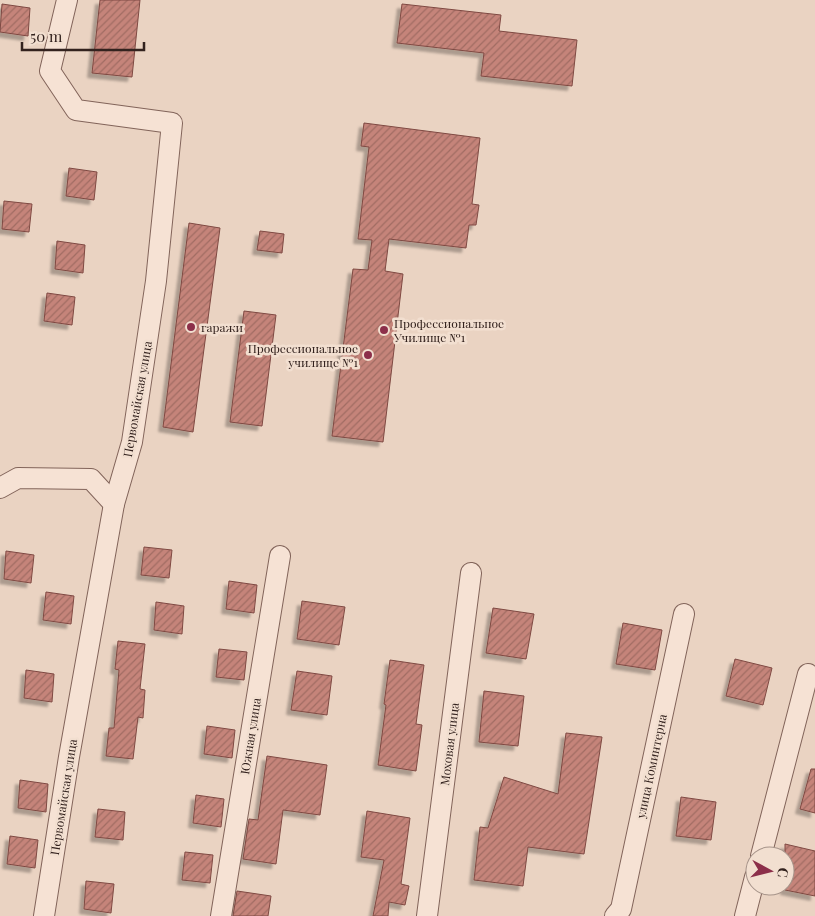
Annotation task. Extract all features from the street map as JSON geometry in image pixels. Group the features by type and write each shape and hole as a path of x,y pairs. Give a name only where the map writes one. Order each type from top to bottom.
{"street":[{"name":"Первомайская улица","path":"44,916 69,757 114,504 134,433 156,281 172,123 76,110 50,71 67,0"},
{"path":"0,488 18,478 91,479 114,504"},
{"name":"Южная улица","path":"221,916 280,556"},
{"name":"Моховая улица","path":"427,916 470,573"},
{"name":"улица Коминтерна","path":"615,916 621,909 684,614"},
{"path":"763,846 808,674"},
{"path":"745,916 750,896"}],"building":[{"path":"100,0 140,0 132,77 92,73"},
{"path":"2,4 30,8 28,36 0,32"},
{"path":"402,4 501,15 499,31 577,40 572,86 481,76 484,53 397,43"},
{"name":"Профессиональное училище №1","path":"364,123 480,138 472,204 479,205 476,225 469,225 466,248 389,239 385,271 403,274 383,442 332,436 353,269 368,270 372,240 358,239 369,147 361,146"},
{"path":"69,168 97,172 94,200 66,196"},
{"path":"4,201 32,204 29,232 2,229"},
{"name":"гаражи","path":"189,223 220,228 193,432 163,427"},
{"path":"260,231 284,234 282,253 257,250"},
{"path":"57,241 85,245 83,273 55,269"},
{"path":"47,293 75,297 72,325 44,321"},
{"path":"244,311 276,315 262,426 230,422"},
{"path":"144,547 172,550 169,578 141,575"},
{"path":"6,551 34,555 31,583 4,579"},
{"path":"229,581 257,585 254,613 226,609"},
{"path":"46,592 74,596 71,624 43,620"},
{"path":"302,601 345,607 339,645 297,639"},
{"path":"156,602 184,606 182,634 154,630"},
{"path":"493,608 534,614 526,659 486,653"},
{"path":"623,623 662,630 655,670 616,664"},
{"path":"118,641 145,644 140,689 145,690 143,718 138,717 133,759 106,756 109,728 114,728 119,670 115,669"},
{"path":"219,649 247,652 244,680 216,677"},
{"path":"735,659 772,668 763,705 726,696"},
{"path":"390,660 424,665 416,724 422,725 416,771 378,765"},
{"path":"26,670 54,674 52,702 24,698"},
{"path":"297,671 332,676 327,715 291,710"},
{"path":"484,691 524,696 518,746 479,742"},
{"path":"207,726 235,730 232,758 204,754"},
{"path":"566,733 602,737 584,854 528,847 523,886 474,880 480,827 488,828 504,777 558,794"},
{"path":"267,756 327,765 320,815 283,810 276,864 243,859 249,819 258,820"},
{"path":"811,769 815,769 815,813 800,809"},
{"path":"20,780 48,784 46,812 18,808"},
{"path":"196,795 224,799 221,827 193,823"},
{"path":"681,797 716,802 711,840 676,836"},
{"path":"98,809 125,812 123,840 95,837"},
{"path":"367,811 410,818 401,884 409,886 405,905 389,902 388,916 373,916 384,860 361,857"},
{"path":"10,836 38,840 35,868 7,864"},
{"path":"795,846 815,851 815,896 795,892"},
{"path":"185,852 213,855 210,883 182,880"},
{"path":"86,881 114,884 111,913 84,909"},
{"path":"237,891 271,896 268,916 233,916"}],"place":[{"name":"гаражи","path":"191,327"},
{"name":"Профессиональное Училище №1","path":"384,330"},
{"name":"Профессиональное училище №1","path":"368,355"}]}
